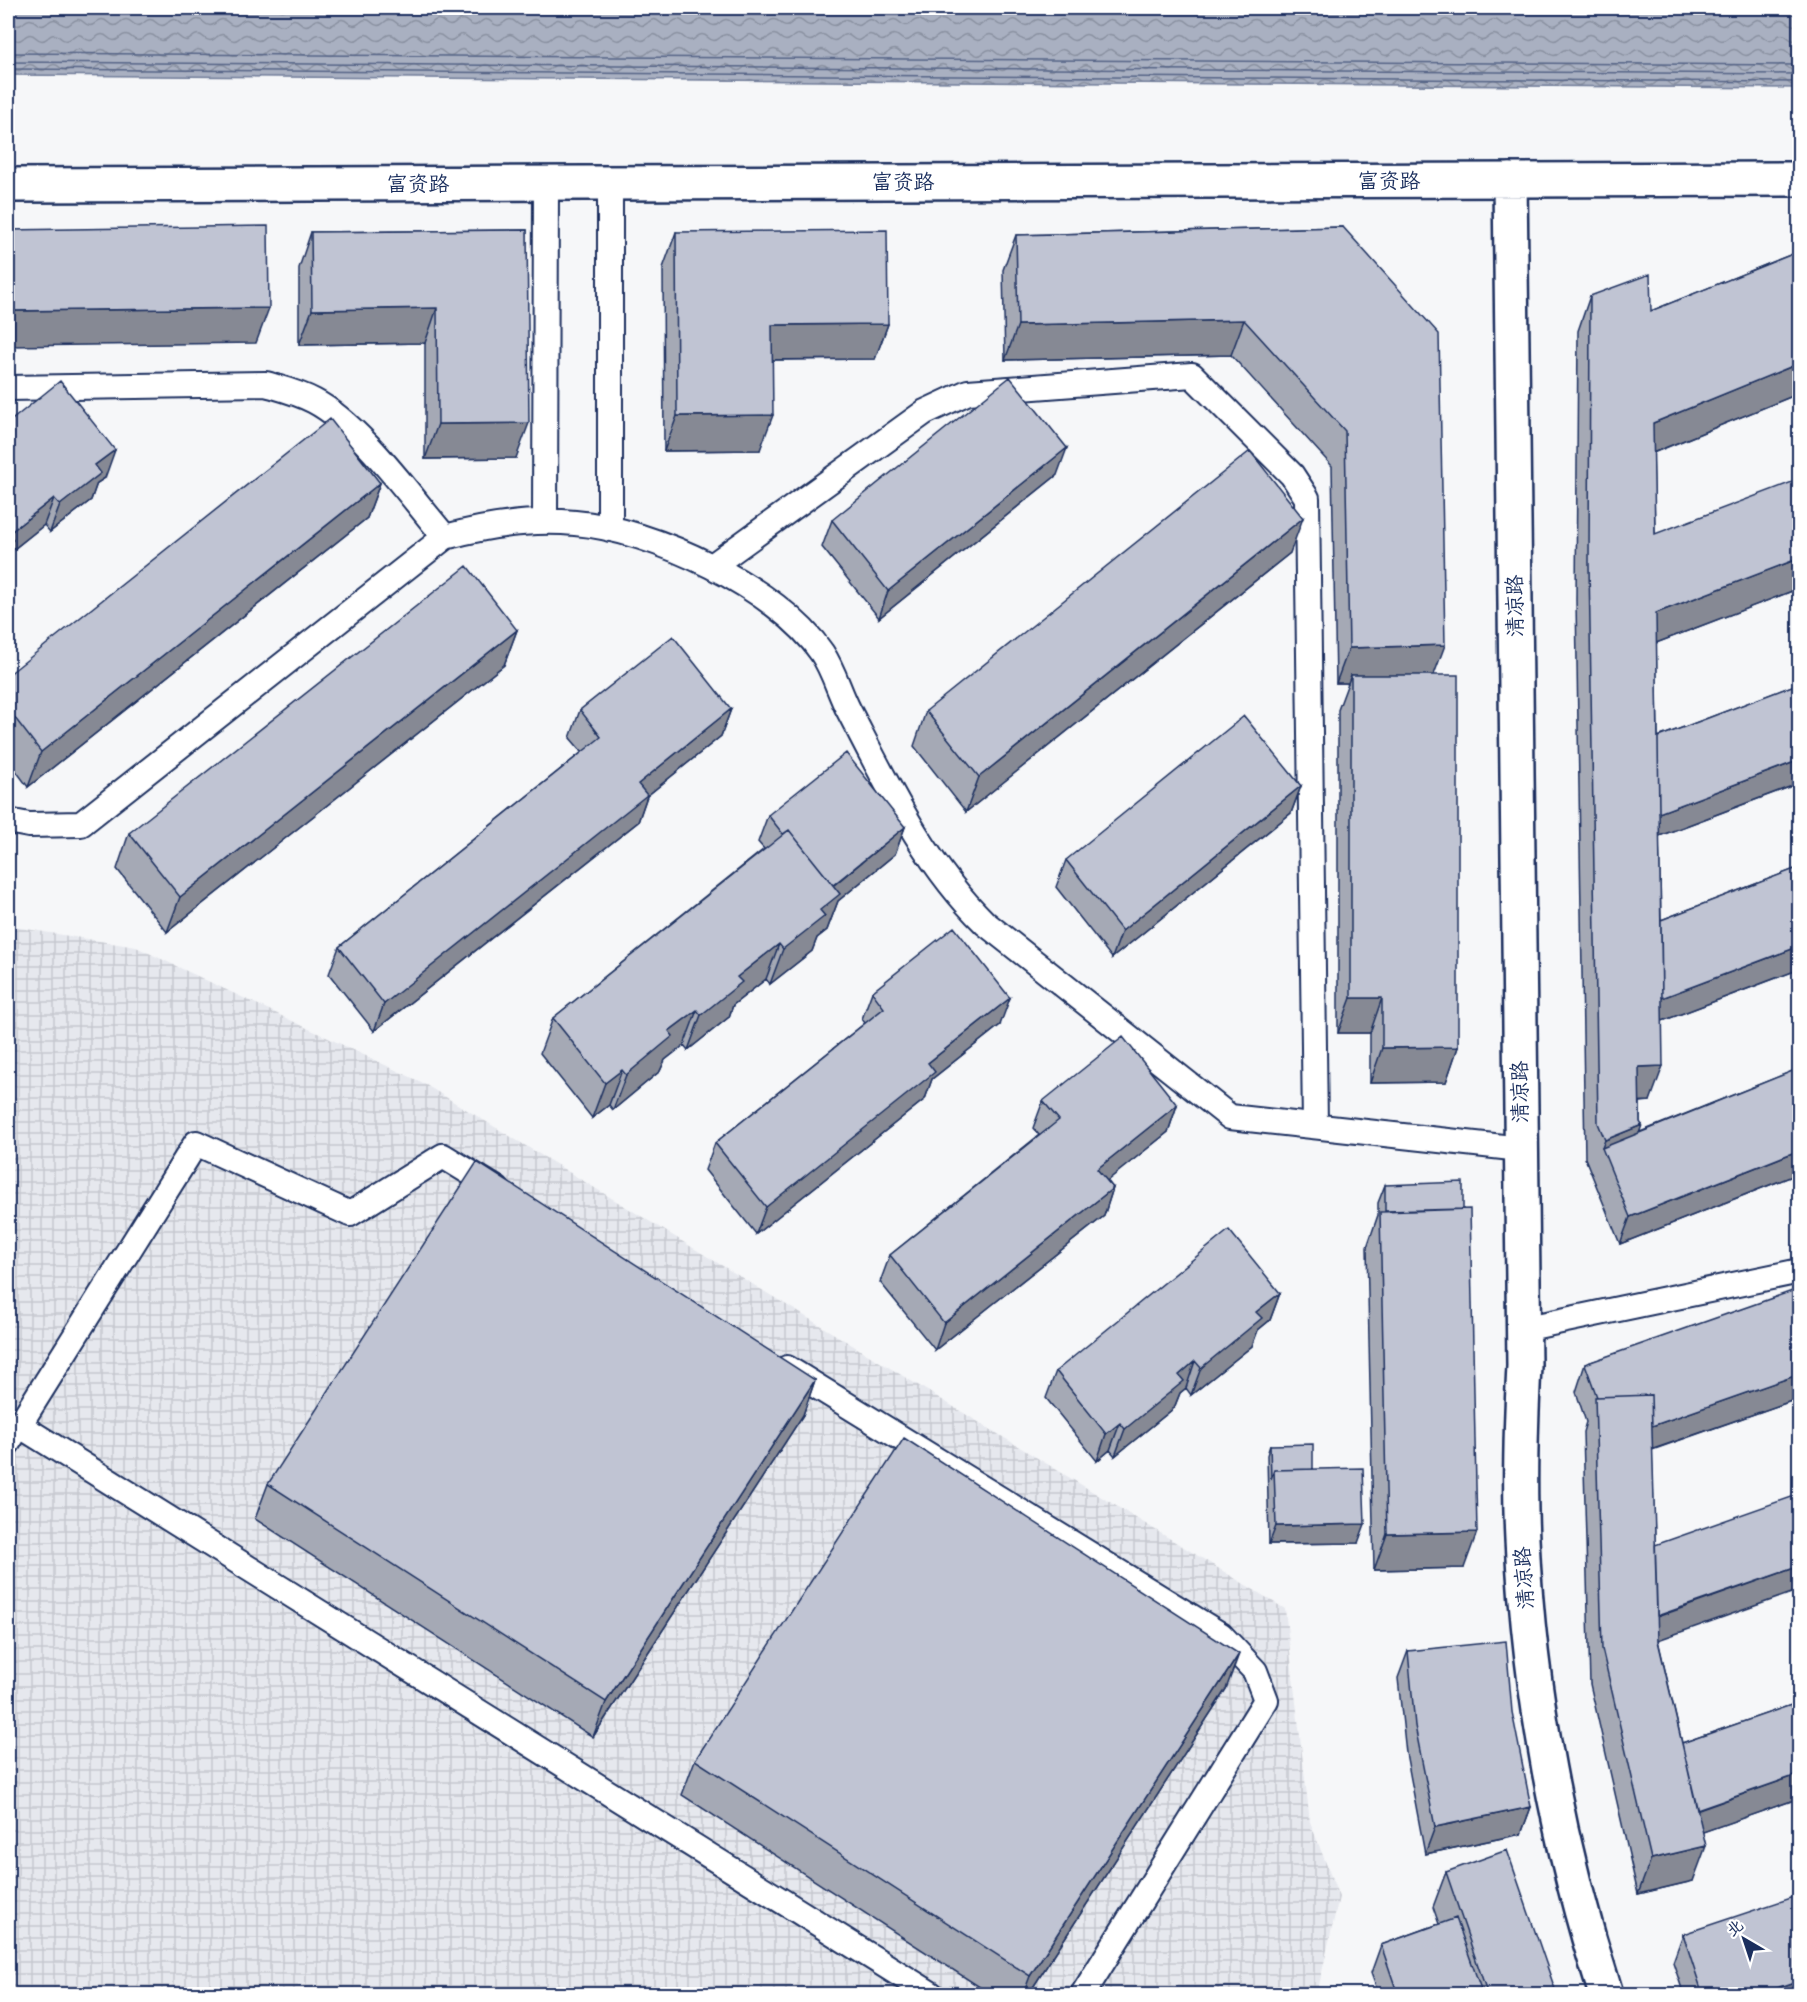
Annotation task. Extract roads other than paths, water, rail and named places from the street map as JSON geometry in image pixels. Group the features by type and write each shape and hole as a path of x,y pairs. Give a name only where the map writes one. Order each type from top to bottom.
{"street":[{"name":"富资路","path":"8,185 1800,179"},
{"name":"清凉路","path":"1510,180 1523,1329 1520,1474 1528,1625 1542,1725 1561,1824 1580,1905 1606,1995"}],"lane":[{"path":"545,521 546,183"},
{"path":"610,183 610,529"},
{"path":"712,566 925,412 968,392 1192,375 1292,476 1307,498 1315,1126"},
{"path":"8,388 266,384 291,391 314,400 353,430 445,537"},
{"path":"8,821 29,825 81,824 445,537 512,523 545,521 578,523 610,529 677,551 712,566 776,608 806,633 822,654 865,743 926,853 961,900 985,923 1230,1117 1521,1149"},
{"path":"514,1199 443,1156 350,1214 196,1143 13,1434 931,1995"},
{"path":"1523,1329 1800,1271"},
{"path":"766,1355 1221,1635 1255,1671 1266,1700 1083,1995"}],"water":[{"path":"8,8 1799,8 1800,88 8,75"}]}
